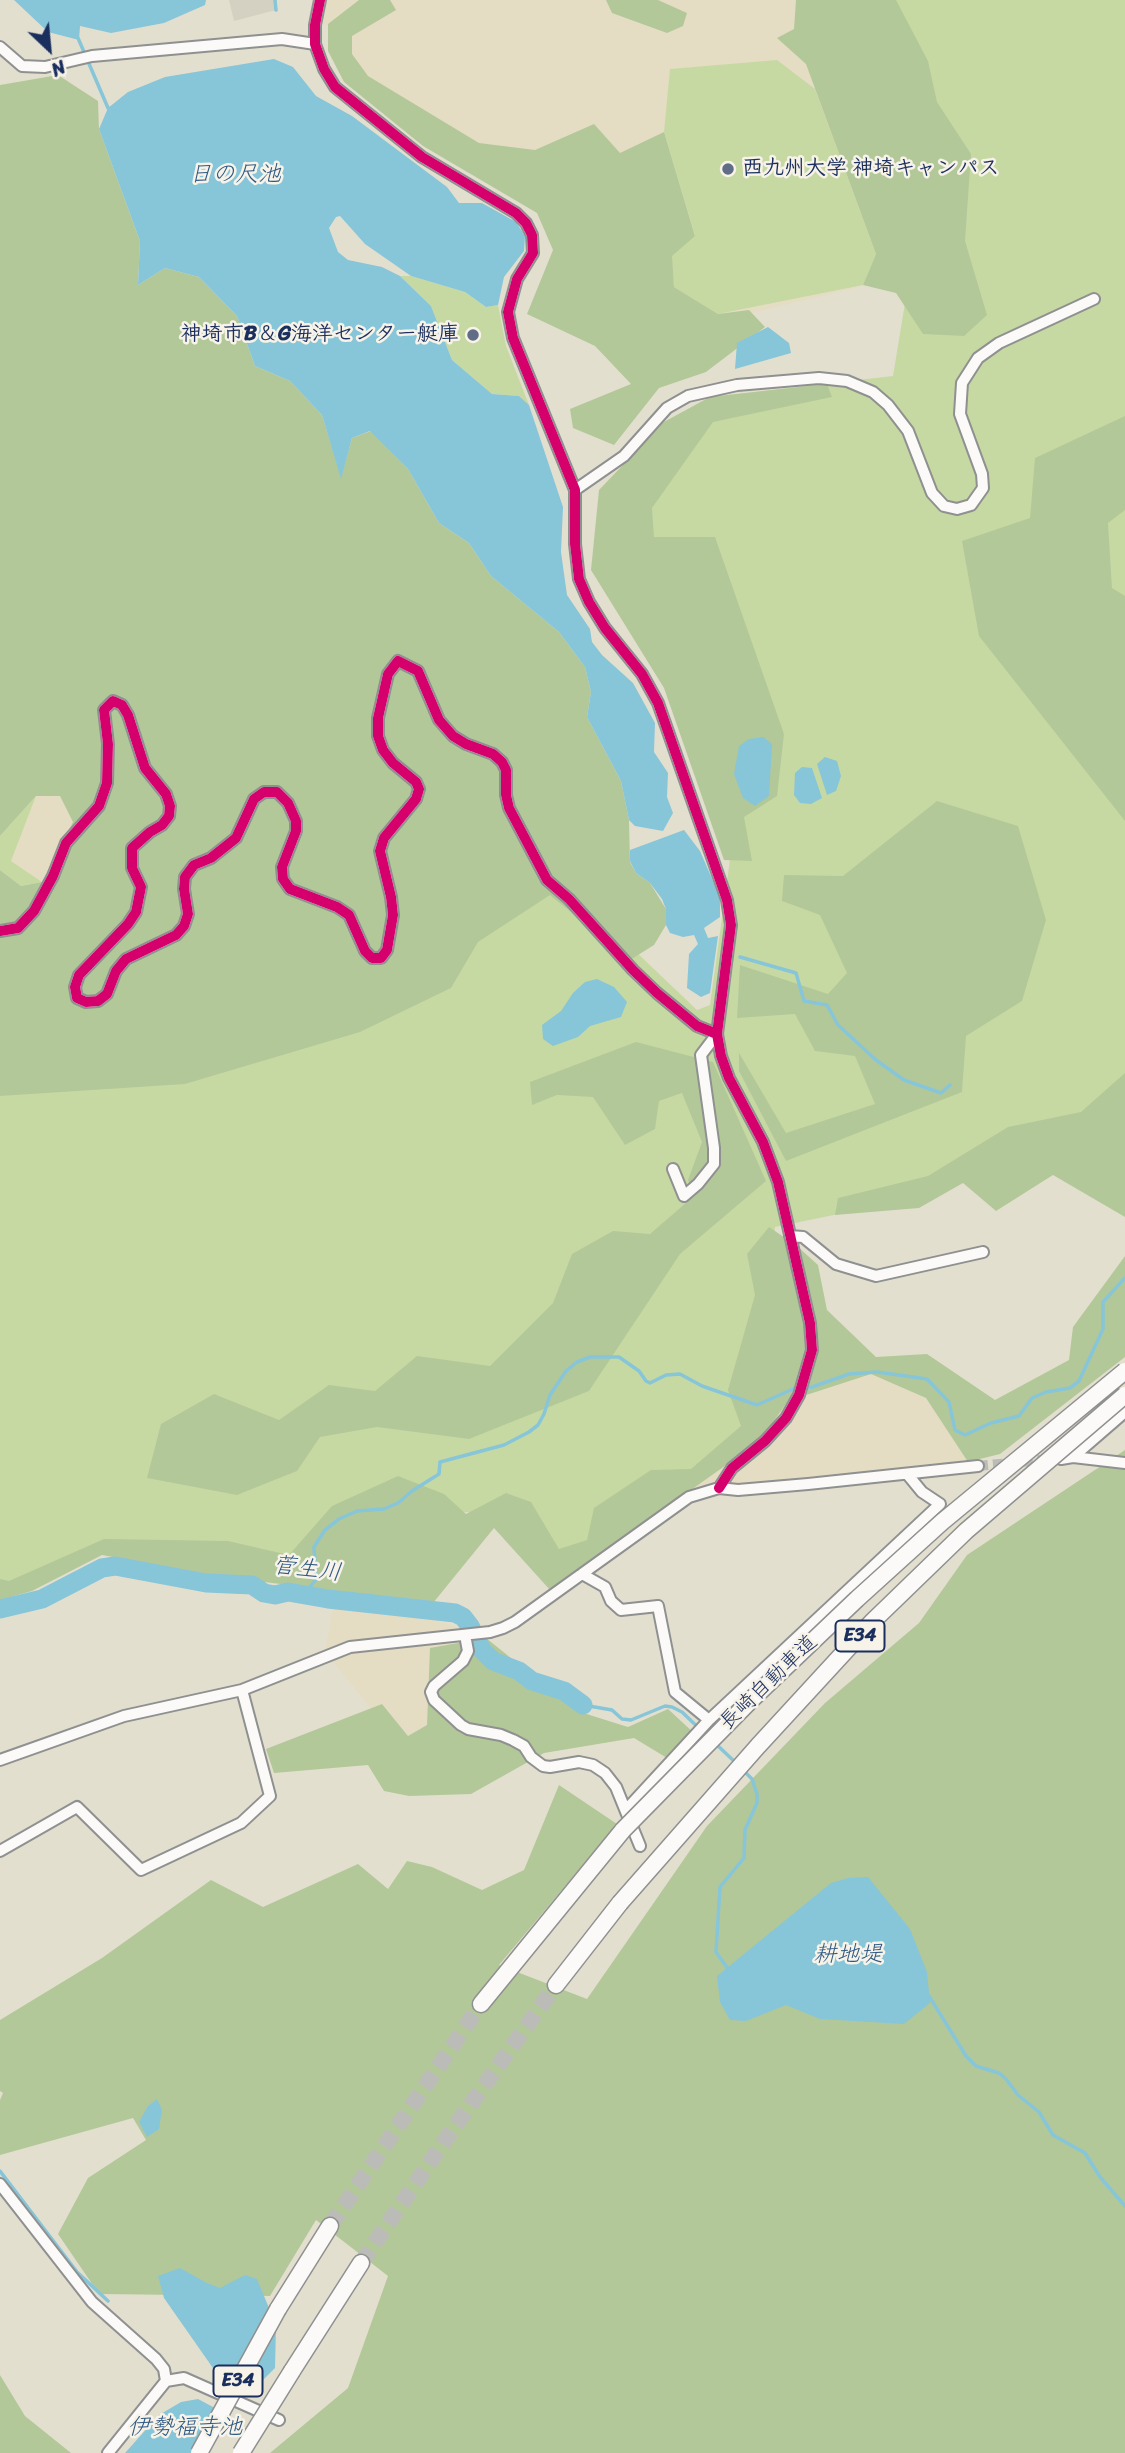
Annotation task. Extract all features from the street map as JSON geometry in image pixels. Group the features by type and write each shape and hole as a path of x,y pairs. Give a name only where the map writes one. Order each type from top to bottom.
{"highway":[{"name":"長崎自動車道","path":"481,2004 623,1830 752,1699 942,1522 1125,1371"},
{"name":"長崎自動車道","path":"556,1985 620,1903 758,1746 873,1621 966,1531 1125,1395"},
{"name":"E34","path":"199,2453 278,2309 330,2225"},
{"name":"E34","path":"241,2453 361,2263"}],"street":[{"path":"320,0 315,25 315,44 324,69 335,87 422,157 516,213 526,223 532,235 533,253 517,279 508,312 513,338 575,490 575,544 579,579 605,628 642,674 657,703 727,900 731,925 717,1034 721,1056 729,1078 772,1162 810,1323 812,1350 805,1380 786,1418 765,1441 732,1468 719,1488"},
{"path":"0,47 22,66 45,67 86,57 282,39 315,44"},
{"path":"575,490 624,456 667,408 688,396 737,385 819,378 847,381 873,392 888,405 908,431 932,493 944,506 957,509 971,505 982,488 982,474 960,415 962,383 978,358 999,343 1094,299"},
{"path":"0,931 18,928 34,911 53,876 66,843 99,806 107,783 108,744 104,710 113,701 122,705 128,715 145,768 166,794 170,806 169,816 162,825 132,848 132,868 141,887 136,912 128,924 79,975 75,987 77,998 86,1002 98,1001 107,994 116,971 126,959 176,936 184,926 188,914 185,877 194,864 211,858 236,838 254,799 264,792 276,792 288,803 296,821 296,831 282,867 283,879 290,889 337,906 349,915 365,951 372,958 381,958 387,950 393,915 380,851 384,838 416,799 419,789 416,782 383,751 378,736 378,718 388,674 398,661 418,671 439,720 453,736 493,754 502,762 506,770 509,808 547,880 569,899 657,993 697,1026 717,1034"},
{"path":"673,1169 684,1196 714,1164 701,1055 717,1034"},
{"path":"790,1236 803,1237 836,1264 876,1276 983,1252"},
{"path":"1125,1412 1067,1458 1125,1463"},
{"path":"0,1760 124,1716 242,1690 350,1647 490,1632 515,1622 689,1497 719,1488 738,1490 978,1466"},
{"path":"625,1810 698,1735 709,1720 940,1504 922,1492 908,1475"},
{"path":"582,1574 605,1587 611,1601 621,1611 658,1606 676,1692 709,1720"},
{"path":"465,1635 468,1651 463,1661 433,1686 431,1692 434,1700 461,1725 513,1740 524,1746 531,1757 543,1766 579,1762 593,1765 605,1773 616,1787 640,1846"},
{"path":"0,1851 77,1807 141,1870 241,1822 270,1796 242,1690"},
{"path":"0,2184 92,2302 156,2359 164,2369 166,2381"},
{"path":"108,2453 166,2381 184,2378 279,2420"}],"shaded area":[{"path":"229,0 275,0 276,10 234,21"},
{"name":"西九州大学 神埼キャンパス","path":"313,0 834,0 945,266 707,324 479,162 360,84 334,30 310,16"},
{"path":"36,796 60,796 73,822 42,882 11,861"},
{"path":"872,1374 926,1398 968,1462 908,1471 689,1490 760,1441 788,1401"},
{"path":"333,1604 424,1616 456,1627 457,1643 430,1649 427,1725 409,1736 382,1704 371,1709 325,1652"}],"green space":[{"path":"359,0 390,0 396,10 352,36 352,54 368,76 479,143 535,150 594,124 620,153 664,132 695,236 672,256 674,287 718,314 749,310 765,327 706,372 659,388 614,445 573,428 570,409 631,384 595,346 527,314 553,250 537,213 423,146 344,82 328,51 328,24"},
{"path":"606,0 658,0 687,13 683,26 667,33 612,13"},
{"path":"796,0 896,0 928,61 937,102 971,154 965,241 987,315 964,336 923,334 896,293 863,285 876,254 806,64 777,38 794,29"},
{"path":"834,0 1125,0 1125,1171 1004,1151 932,1195 775,1227 759,1426 560,1571 491,1512 336,1513 287,1564 109,1543 0,1588 0,1088 546,887 569,888 697,1010 710,1005 732,845 620,568 664,422 710,397 893,376 905,303"},
{"path":"777,60 815,89 876,254 863,285 718,314 674,287 671,256 695,235 664,132 670,69"},
{"path":"58,75 98,101 99,129 140,241 138,285 165,268 199,277 237,316 255,366 290,381 322,415 341,477 352,438 371,431 408,469 439,523 469,543 491,576 559,632 585,667 591,692 587,717 621,781 629,820 630,862 636,873 650,883 666,909 666,925 654,945 630,960 550,895 478,942 451,988 360,1032 185,1084 0,1096 0,870 21,886 42,882 73,822 60,796 36,796 0,836 0,85"},
{"path":"400,276 411,276 465,292 486,307 498,305 506,346 529,405 519,396 492,394 452,360 431,306"},
{"path":"827,384 832,397 713,422 652,508 654,537 715,537 784,734 777,796 744,817 752,861 724,860 664,688 591,570 599,490 664,422 710,397"},
{"path":"1125,416 1125,510 1108,523 1112,588 1125,596 1125,821 979,636 962,541 1030,518 1035,458"},
{"path":"36,796 11,861 42,882 21,886 0,870 0,836"},
{"path":"937,801 1018,826 1046,920 1022,1001 966,1036 962,1092 786,1161 739,1071 739,1053 786,1133 875,1104 855,1056 815,1051 795,1014 737,1018 740,965 828,994 847,973 820,915 782,901 784,875 843,876"},
{"path":"636,1042 713,1062 766,1181 680,1254 589,1391 469,1439 377,1427 320,1437 297,1471 237,1495 147,1478 161,1424 214,1394 279,1420 329,1385 375,1391 417,1356 490,1366 553,1303 572,1254 613,1231 650,1234 694,1196 688,1180 702,1142 682,1093 659,1101 655,1129 625,1145 593,1097 557,1095 532,1105 530,1082"},
{"path":"1125,1073 1125,1217 1053,1175 996,1211 963,1183 919,1208 835,1215 838,1198 928,1176 1008,1127 1081,1112"},
{"path":"769,1227 797,1246 818,1265 827,1310 876,1357 927,1354 995,1400 1069,1360 1073,1327 1125,1256 1125,1357 1000,1454 968,1462 926,1398 871,1374 788,1401 760,1441 550,1590 494,1528 433,1603 216,1576 102,1555 32,1591 0,1600 0,1579 9,1581 104,1539 228,1541 289,1555 332,1506 398,1476 444,1494 466,1514 506,1493 531,1502 559,1549 587,1540 594,1508 651,1470 691,1469 741,1426 728,1390 755,1295 747,1254"},
{"path":"1125,1450 1125,2453 270,2453 348,2388 388,2276 316,2220 270,2296 99,2294 58,2234 88,2178 146,2140 133,2118 0,2155 0,2100 3,2093 0,2091 0,2020 102,1958 211,1880 263,1907 358,1864 388,1889 407,1861 432,1867 482,1890 524,1870 559,1785 617,1824 499,1965 587,1999 707,1826 825,1703 919,1623 967,1555"},
{"path":"486,1638 577,1711 628,1727 668,1709 694,1733 667,1758 634,1738 544,1753 471,1794 409,1796 384,1791 368,1765 274,1773 266,1749 382,1704 408,1736 427,1725 430,1648"},
{"path":"0,2375 25,2416 71,2453 0,2453"}],"water":[{"path":"14,0 206,0 205,5 164,23 111,33 80,26 79,40 48,32"},
{"name":"日の尺池","path":"274,59 293,67 316,96 352,116 447,187 459,203 482,203 516,222 525,236 524,251 504,277 498,305 486,307 465,292 411,276 365,244 340,216 336,217 329,228 338,252 348,260 382,267 400,276 431,306 452,360 492,394 519,396 529,405 563,507 561,552 567,595 590,629 592,642 602,655 633,683 655,723 654,752 668,773 667,797 673,813 663,831 635,826 629,820 621,781 587,717 591,692 585,667 559,632 491,576 469,543 439,523 408,469 370,431 352,438 341,479 322,415 290,381 255,366 237,316 199,277 165,268 138,285 140,241 99,129 108,108 128,92 165,77"},
{"path":"768,327 789,343 791,353 735,369 737,343"},
{"path":"763,737 772,744 769,796 755,806 743,798 734,774 739,746 749,739"},
{"path":"825,757 837,761 841,776 836,791 827,795 817,764"},
{"path":"802,767 812,768 822,798 811,804 800,803 794,795 795,773"},
{"path":"684,830 700,851 720,897 720,917 704,928 708,938 718,936 710,993 701,997 687,988 689,954 698,944 694,935 683,937 670,933 662,899 650,883 636,873 630,861 630,850"},
{"path":"597,979 614,987 627,1002 621,1017 590,1026 578,1037 553,1046 543,1039 542,1025 561,1011 573,993 585,982"},
{"name":"耕地堤","path":"868,1877 910,1929 927,1972 930,2003 904,2024 820,2019 786,2005 746,2021 730,2020 720,2002 717,1976 831,1883 848,1878"},
{"path":"157,2099 162,2110 159,2129 147,2137 139,2122 148,2106"},
{"path":"180,2268 220,2288 245,2275 257,2279 276,2325 275,2368 259,2384 215,2371 164,2298 158,2276"},
{"name":"伊勢福寺池","path":"198,2399 215,2408 206,2453 125,2453 159,2415 181,2402"}],"waterway":[{"path":"275,0 276,10"},
{"path":"78,38 108,108 111,109"},
{"path":"740,957 796,973 804,1001 827,1005 838,1025 876,1060 904,1080 941,1093 950,1085"},
{"path":"305,1594 316,1579 314,1547 325,1530 339,1519 357,1511 384,1509 398,1503 439,1474 440,1462 504,1445 529,1432 538,1425 550,1395 566,1371 577,1362 590,1357 619,1357 639,1371 650,1383 666,1375 680,1374 702,1386 757,1405 793,1389 812,1387 849,1374 877,1372 927,1379 949,1402 955,1430 965,1435 991,1423 1019,1416 1032,1398 1046,1392 1070,1388 1079,1381 1103,1329 1103,1302 1125,1278"},
{"name":"菅生川","path":"0,1609 42,1599 102,1568 115,1566 206,1583 252,1585 264,1593 275,1595 288,1592 455,1613 463,1617 482,1650 493,1661 519,1671 532,1681 564,1691 583,1705"},
{"path":"583,1705 612,1710 622,1719 631,1720 665,1706 672,1707 682,1712 708,1737"},
{"path":"716,1744 736,1763"},
{"path":"731,1969 728,1969 716,1952 720,1887 744,1858 745,1830 757,1803 752,1779 744,1771"},
{"path":"929,1996 966,2056 976,2066 999,2073 1018,2095 1039,2112 1053,2135 1085,2153 1100,2177 1125,2206"},
{"path":"0,2171 77,2272 108,2301"}],"tunnel":[{"path":"978,1466 1051,1459"},
{"path":"361,2263 556,1985"},
{"path":"330,2226 481,2004"}],"cycle path":[{"path":"320,0 315,25 315,44 324,69 335,87 422,157 516,213 526,223 532,235 533,253 517,279 508,312 513,338 575,490 575,544 579,579 605,628 642,674 658,703 727,900 731,925 717,1034 721,1056 729,1078 763,1142 778,1182 810,1323 812,1350 799,1395 786,1418 765,1441 732,1468 719,1488"},
{"path":"0,931 18,928 34,911 53,876 66,843 99,806 107,783 108,744 104,710 113,701 122,705 128,715 145,768 166,794 170,806 169,816 162,825 132,848 132,868 141,887 136,912 128,924 79,975 75,987 77,998 86,1002 98,1001 107,994 116,971 126,959 176,935 184,926 188,914 185,877 194,865 211,858 236,838 254,799 264,792 277,792 288,803 296,821 296,831 282,867 283,879 290,889 337,907 349,915 365,951 372,958 381,958 387,950 393,915 380,851 384,838 416,799 419,789 416,782 393,763 383,750 378,736 378,718 388,674 398,661 418,671 439,720 453,736 493,754 502,762 506,770 509,808 547,880 569,899 657,993 697,1026 717,1034"}],"place":[{"name":"西九州大学 神埼キャンパス","path":"728,169"},
{"name":"神埼市B＆G海洋センター艇庫","path":"473,335"}]}
